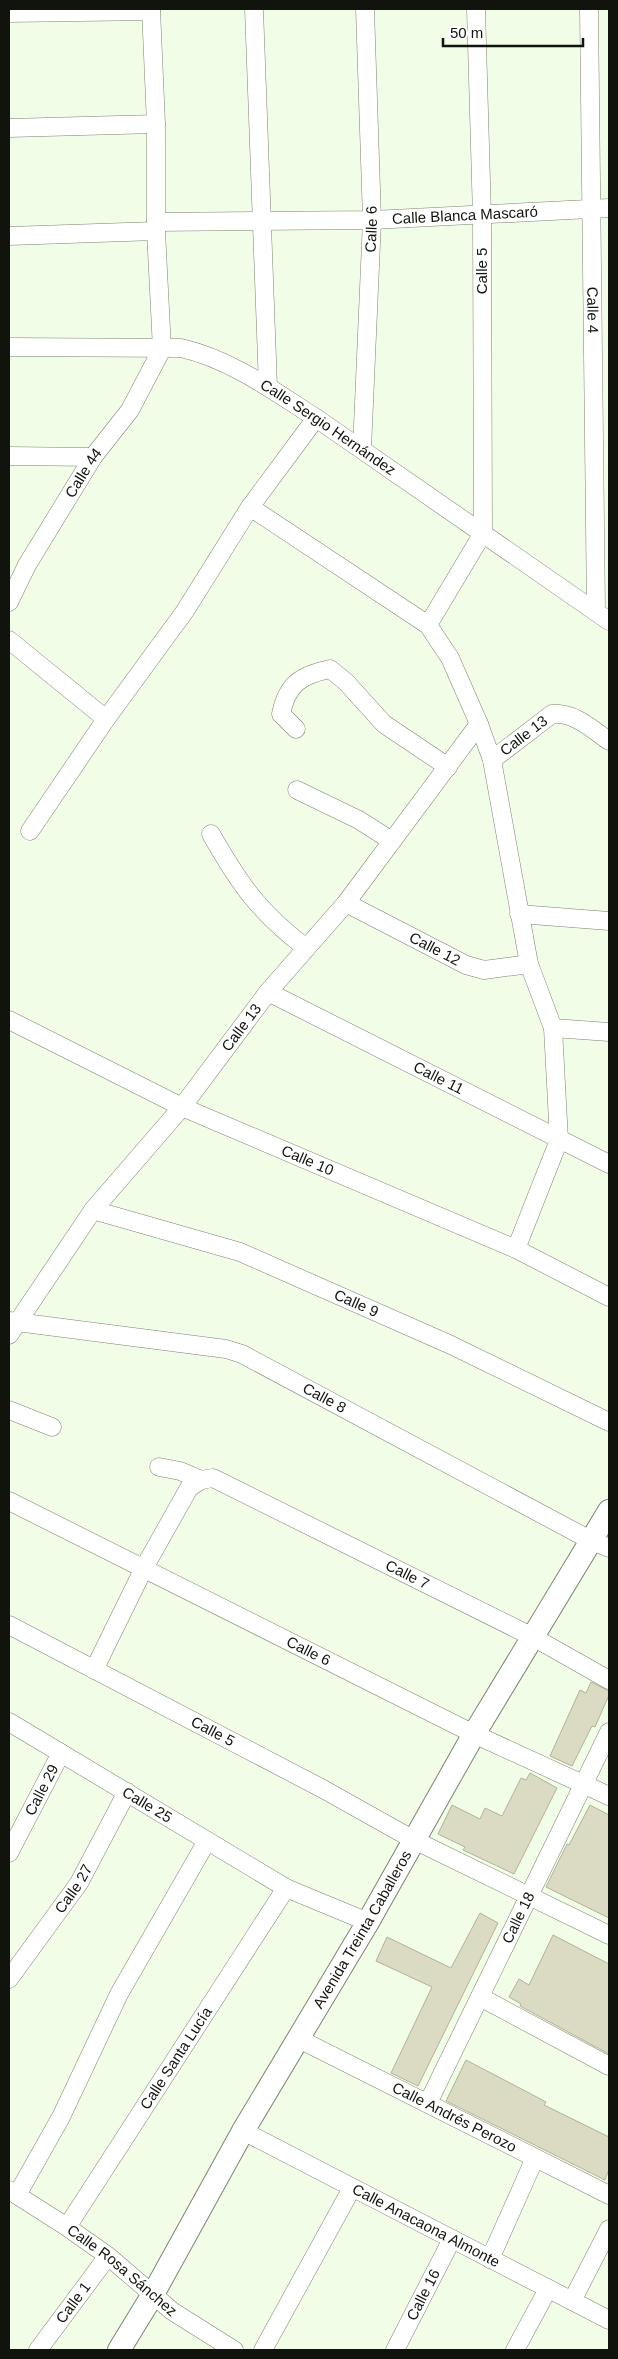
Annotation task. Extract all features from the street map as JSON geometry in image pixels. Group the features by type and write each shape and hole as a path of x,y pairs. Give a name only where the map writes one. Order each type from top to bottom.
{"street":[{"path":"254,9 260,222 268,387"},
{"name":"Calle 6","path":"362,448 372,220 366,9"},
{"name":"Calle 5","path":"476,9 482,216 483,533"},
{"name":"Calle 4","path":"589,9 590,208 603,616"},
{"path":"9,13 151,10 156,124 156,226 162,348"},
{"path":"9,128 156,124"},
{"name":"Calle Blanca Mascaró","path":"9,236 156,226 482,216 609,208"},
{"name":"Calle Sergio Hernández","path":"9,348 181,348 201,352 268,387 362,448 412,486 603,616"},
{"name":"Calle 44","path":"9,602 27,565 93,457 130,410 162,348"},
{"path":"30,831 106,719 186,611 250,507 316,418"},
{"path":"9,456 93,457"},
{"path":"250,507 428,625 450,658 480,724 492,760 529,964 553,1028 560,1140 516,1249"},
{"path":"428,625 483,533"},
{"path":"9,565 27,565"},
{"path":"9,640 106,719"},
{"path":"296,729 281,714 284,698 293,685 315,672 330,669 346,682 384,724 448,767"},
{"name":"Calle 13","path":"492,760 552,714 561,713 571,716 609,741"},
{"name":"Calle 13","path":"11,1326 93,1210 182,1107 268,992 346,903 480,724"},
{"path":"297,790 359,820 392,841"},
{"path":"211,834 238,881 258,906 306,948"},
{"name":"Calle 12","path":"346,903 466,966 484,970 529,964"},
{"path":"519,914 609,921"},
{"name":"Calle 11","path":"268,992 609,1164"},
{"name":"Calle 10","path":"9,1020 182,1107 516,1249 609,1297"},
{"path":"553,1028 609,1032"},
{"name":"Calle 9","path":"93,1210 240,1252 450,1345 609,1422"},
{"name":"Calle 8","path":"11,1326 226,1349 242,1354 600,1544"},
{"path":"9,1410 52,1428"},
{"name":"Calle 7","path":"159,1467 180,1471 201,1480 218,1479 533,1637 609,1680"},
{"path":"94,1670 144,1568 189,1488 201,1480"},
{"name":"Calle 6","path":"9,1501 474,1734 609,1796"},
{"name":"Avenida Treinta Caballeros","path":"119,2350 152,2296 243,2131 300,2039 368,1922 474,1734 533,1637 600,1544 609,1511"},
{"name":"Calle 5","path":"9,1626 323,1789 414,1840 609,1935"},
{"name":"Calle 25","path":"9,1722 286,1888 368,1922"},
{"name":"Calle 18","path":"428,2103 609,1732"},
{"name":"Calle 29","path":"9,1853 61,1753"},
{"name":"Calle 27","path":"10,1975 79,1883 127,1792"},
{"path":"13,2192 61,2117 119,1994 207,1841"},
{"name":"Calle Santa Lucía","path":"67,2227 286,1888"},
{"path":"480,1997 609,2066"},
{"name":"Calle Andrés Perozo","path":"300,2039 609,2196"},
{"name":"Calle Anacaona Almonte","path":"243,2131 609,2320"},
{"path":"490,2259 535,2158"},
{"path":"263,2350 352,2188"},
{"name":"Calle Rosa Sánchez","path":"13,2192 108,2256 152,2296 234,2350"},
{"path":"572,2301 609,2229"},
{"name":"Calle 16","path":"395,2350 452,2239"},
{"name":"Calle 1","path":"38,2350 108,2256"},
{"path":"515,2350 548,2289"}],"building":[{"path":"591,1682 609,1691 609,1695 595,1727 592,1726 572,1766 550,1756 580,1690 586,1693"},
{"path":"530,1773 557,1788 514,1874 463,1850 465,1847 438,1834 452,1805 480,1819 485,1808 502,1816 521,1778 526,1780"},
{"path":"590,1805 609,1815 609,1918 546,1887 567,1844 569,1845"},
{"path":"480,1913 498,1923 418,2086 391,2073 432,1987 376,1961 387,1937 451,1968"},
{"path":"553,1935 609,1964 609,2054 520,2006 521,2004 509,1997 519,1979 529,1985"},
{"path":"466,2060 546,2102 544,2105 609,2137 609,2169 605,2180 446,2101"}]}
